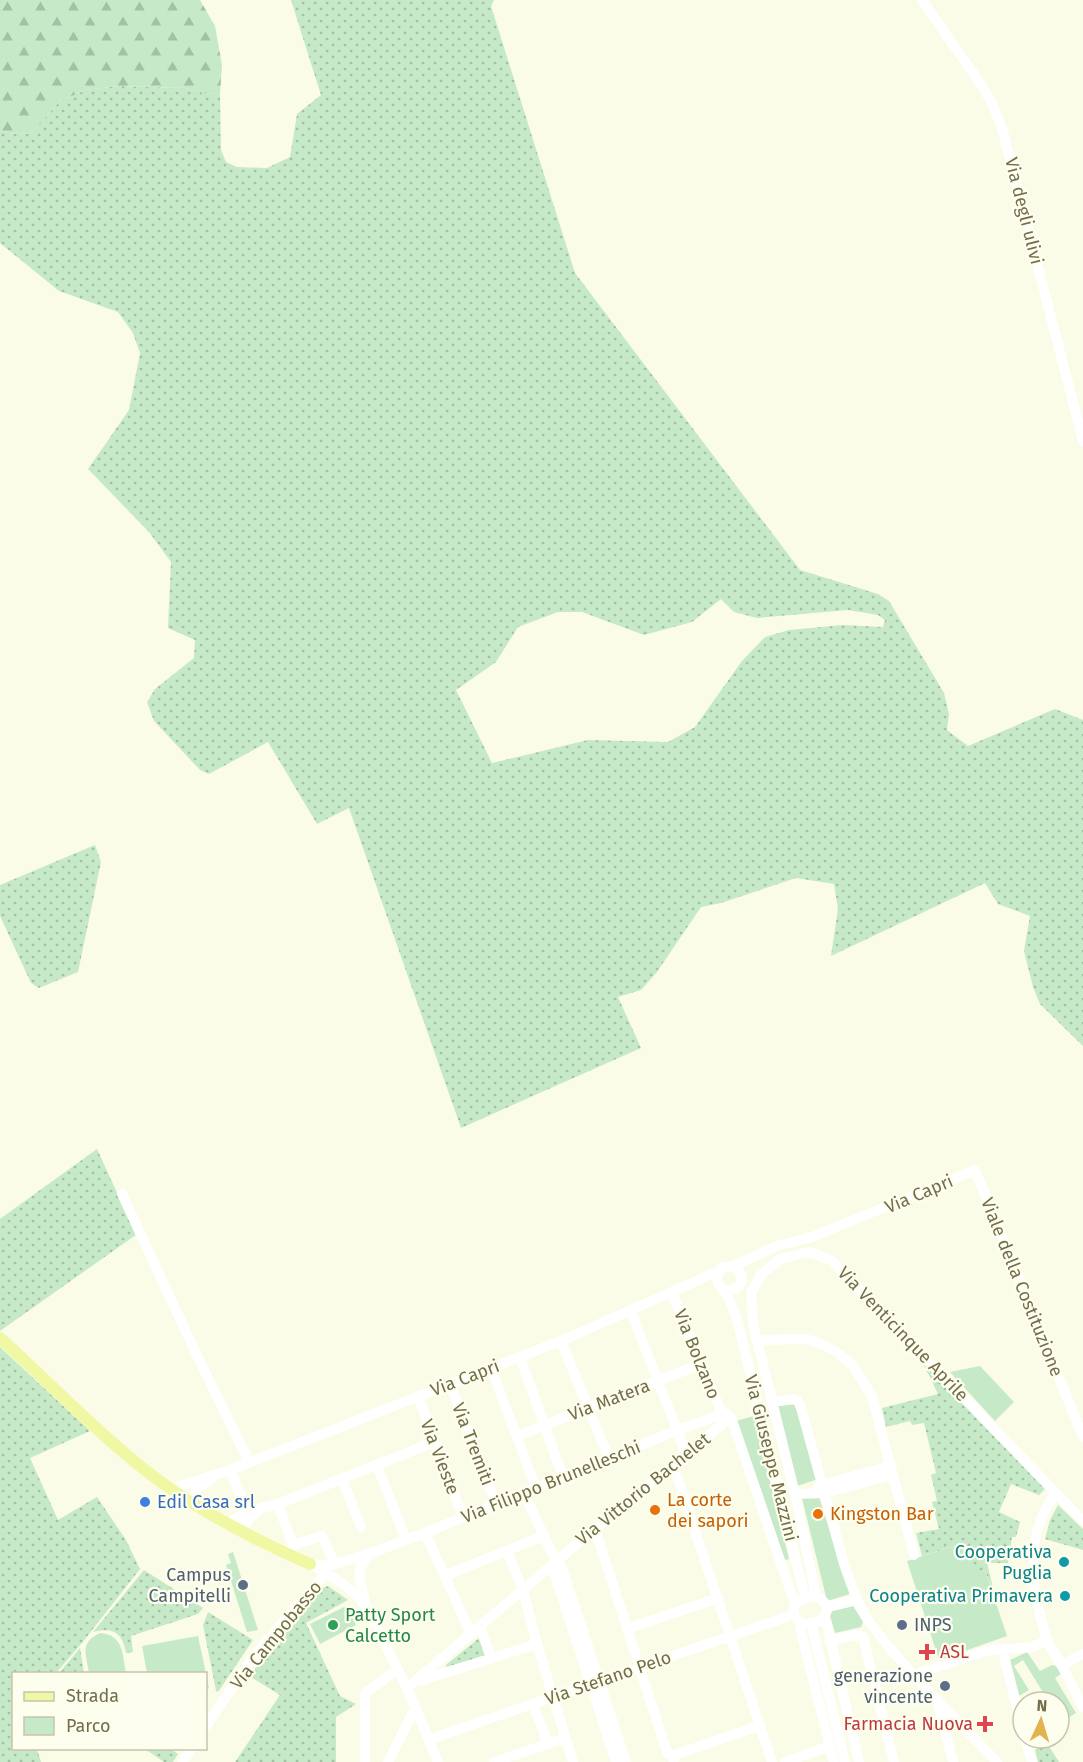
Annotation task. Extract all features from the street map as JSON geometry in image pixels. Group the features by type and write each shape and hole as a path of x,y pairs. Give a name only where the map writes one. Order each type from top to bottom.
{"main road":[{"path":"0,1338 129,1457 171,1488 193,1504 242,1532 291,1550 310,1564"}],"street":[{"name":"Via degli ulivi","path":"922,0 982,86 1002,128 1083,441"},
{"name":"Via Capri","path":"171,1488 227,1471 561,1341 676,1292 728,1266 734,1266 777,1246 812,1237 975,1170"},
{"name":"Viale della Costituzione","path":"975,1170 1083,1437"},
{"path":"122,1194 249,1462"},
{"name":"Via Venticinque Aprile","path":"801,1611 795,1494 756,1340 751,1293 761,1275 780,1259 809,1252 831,1260 1083,1521"},
{"path":"741,1282 762,1253"},
{"path":"734,1266 741,1274 741,1282"},
{"path":"719,1271 717,1277 721,1286"},
{"name":"Via Capri","path":"676,1292 711,1283 729,1291 735,1290 741,1282"},
{"name":"Via Giuseppe Mazzini","path":"737,1319 736,1299 741,1282"},
{"name":"Via Giuseppe Mazzini","path":"721,1286 728,1294 737,1319 801,1611 845,1762"},
{"name":"Via Bolzano","path":"676,1292 701,1364 726,1416 790,1590 801,1611"},
{"path":"631,1311 686,1454"},
{"path":"756,1340 806,1339 830,1349 853,1366 872,1396 914,1555"},
{"path":"561,1341 609,1459"},
{"path":"520,1357 563,1477"},
{"name":"Via Matera","path":"517,1436 701,1364"},
{"path":"491,1368 536,1488"},
{"name":"Via Tremiti","path":"450,1383 495,1504"},
{"name":"Via Vieste","path":"417,1396 464,1518"},
{"path":"771,1402 793,1399 798,1401 844,1564 857,1600 868,1620 913,1675 997,1762"},
{"name":"Via Filippo Brunelleschi","path":"310,1564 325,1566 356,1562 371,1553 464,1518 678,1430 726,1416"},
{"name":"Via Vittorio Bachelet","path":"410,1685 674,1465 726,1416"},
{"path":"229,1524 247,1511 278,1504 434,1442"},
{"path":"377,1465 406,1540"},
{"path":"674,1465 772,1762"},
{"path":"795,1494 891,1470"},
{"name":"Via Capri","path":"193,1504 196,1489 227,1471"},
{"path":"227,1471 247,1511"},
{"path":"342,1479 361,1527"},
{"name":"Via Vittorio Bachelet","path":"524,1492 555,1562"},
{"path":"1056,1492 1045,1510 1037,1534 1032,1555 1032,1575 1047,1641 1083,1707"},
{"path":"278,1504 291,1550 322,1536 335,1564"},
{"path":"242,1532 249,1520 260,1509"},
{"path":"595,1529 667,1752 673,1759 759,1726"},
{"path":"425,1533 471,1634"},
{"path":"444,1576 543,1536"},
{"path":"507,1551 523,1590 573,1762"},
{"path":"334,1578 343,1565 356,1562 367,1608 397,1670 410,1685 416,1708 438,1762"},
{"path":"555,1562 594,1682 616,1762"},
{"path":"310,1564 355,1593 367,1608"},
{"name":"Via Campobasso","path":"207,1724 216,1704 253,1657 334,1578"},
{"path":"627,1629 718,1598"},
{"path":"834,1762 801,1632 801,1611 823,1600 826,1607 823,1619 827,1625 859,1762"},
{"path":"826,1607 857,1600"},
{"name":"Via Stefano Pelo","path":"430,1739 801,1611 823,1619"},
{"path":"480,1626 491,1659"},
{"path":"830,1641 854,1635 863,1638 894,1762"},
{"path":"913,1675 986,1651 1032,1647 1047,1641"},
{"path":"410,1685 537,1644"},
{"path":"1002,1648 1013,1690"},
{"path":"1062,1665 1083,1654"},
{"path":"365,1762 365,1693 397,1670"},
{"path":"594,1682 626,1762"},
{"path":"937,1701 953,1762"},
{"path":"533,1704 548,1744"},
{"path":"388,1762 416,1708"},
{"path":"494,1762 566,1738"},
{"path":"785,1762 830,1746"},
{"path":"984,1750 987,1762"}],"green space":[{"path":"0,0 200,0 215,26 222,65 220,94 185,88 118,86 86,90 60,101 31,133 8,133 0,130"},
{"path":"291,0 494,0 491,6 575,273 800,570 878,594 889,601 944,693 949,714 947,730 968,746 1055,709 1083,720 1083,1046 1040,1004 1033,987 1024,951 1030,916 998,904 985,883 831,956 838,909 834,884 796,878 721,903 701,907 657,972 641,990 618,997 641,1048 461,1128 349,808 317,824 268,742 209,774 200,770 154,721 147,702 155,689 194,658 195,640 168,628 171,562 149,532 88,469 129,410 140,353 133,333 118,312 59,291 0,243 0,130 8,133 31,133 60,101 86,90 118,86 185,88 220,94 221,150 226,162 237,167 267,168 290,157 297,114 321,95","holes":["721,599 734,612 757,618 848,610 878,615 885,620 883,627 843,625 789,630 765,637 742,661 695,727 668,742 588,740 492,763 456,690 496,662 518,627 558,612 582,612 644,635 692,622"]},
{"path":"95,845 101,862 78,972 39,988 31,983 0,916 0,885"},
{"path":"97,1149 124,1208 140,1232 0,1331 0,1219"},
{"path":"0,1347 90,1431 30,1458 58,1520 97,1497 126,1540 140,1569 57,1672 12,1672 12,1750 37,1750 41,1762 0,1762"},
{"path":"923,1363 1045,1489 1039,1495 1011,1484 999,1512 1020,1522 1016,1537 1012,1537 1008,1563 987,1563 995,1597 985,1570 974,1574 964,1543 922,1556 916,1533 939,1529 932,1502 937,1501 931,1475 936,1473 924,1423 912,1425 910,1421 886,1427 882,1408 938,1394"},
{"path":"980,1366 1014,1402 995,1421 950,1372"},
{"path":"795,1404 818,1479 797,1486 777,1406"},
{"path":"754,1416 789,1559 785,1560 736,1421"},
{"path":"819,1497 850,1594 827,1601 802,1498"},
{"path":"1058,1505 1083,1529 1083,1550 1045,1539 1050,1520"},
{"path":"964,1543 974,1573 985,1570 1007,1636 939,1660 907,1561"},
{"path":"233,1552 258,1630 247,1632 226,1565 231,1563 228,1554"},
{"path":"144,1570 203,1608 198,1614 131,1636 133,1652 126,1653 120,1636 116,1633 106,1630 93,1632"},
{"path":"328,1586 348,1600 306,1623 340,1696 356,1704 336,1717 336,1762 235,1762 280,1695 249,1676 320,1589"},
{"name":"Patty Sport Calcetto","path":"346,1606 356,1625 320,1644 310,1624"},
{"path":"853,1606 863,1622 861,1627 835,1633 829,1612"},
{"path":"208,1612 253,1640 218,1692 203,1625"},
{"path":"100,1633 114,1637 121,1647 126,1672 89,1672 86,1645"},
{"path":"198,1636 206,1672 147,1672 142,1646"},
{"path":"479,1638 486,1656 446,1667 446,1665"},
{"path":"80,1648 84,1672 60,1672"},
{"path":"1027,1652 1040,1671 1052,1665 1056,1666 1061,1674 1055,1678 1062,1690 1042,1690 1023,1660 1014,1666 1029,1690 1017,1690 1008,1661"},
{"path":"1071,1705 1076,1713 1071,1716"},
{"path":"146,1750 172,1750 178,1754 173,1762 164,1762"},
{"path":"1035,1750 1051,1750 1059,1762 1038,1762"}],"place":[{"name":"Edil Casa srl","path":"145,1502"},
{"name":"La corte dei sapori","path":"655,1510"},
{"name":"Kingston Bar","path":"818,1514"},
{"name":"Cooperativa Puglia","path":"1064,1562"},
{"name":"Campus Campitelli","path":"243,1585"},
{"name":"Cooperativa Primavera","path":"1065,1596"},
{"name":"Patty Sport Calcetto","path":"333,1625"},
{"name":"INPS","path":"902,1625"},
{"name":"ASL","path":"927,1652"},
{"name":"generazione vincente","path":"945,1686"},
{"name":"Farmacia Nuova","path":"985,1724"}]}
